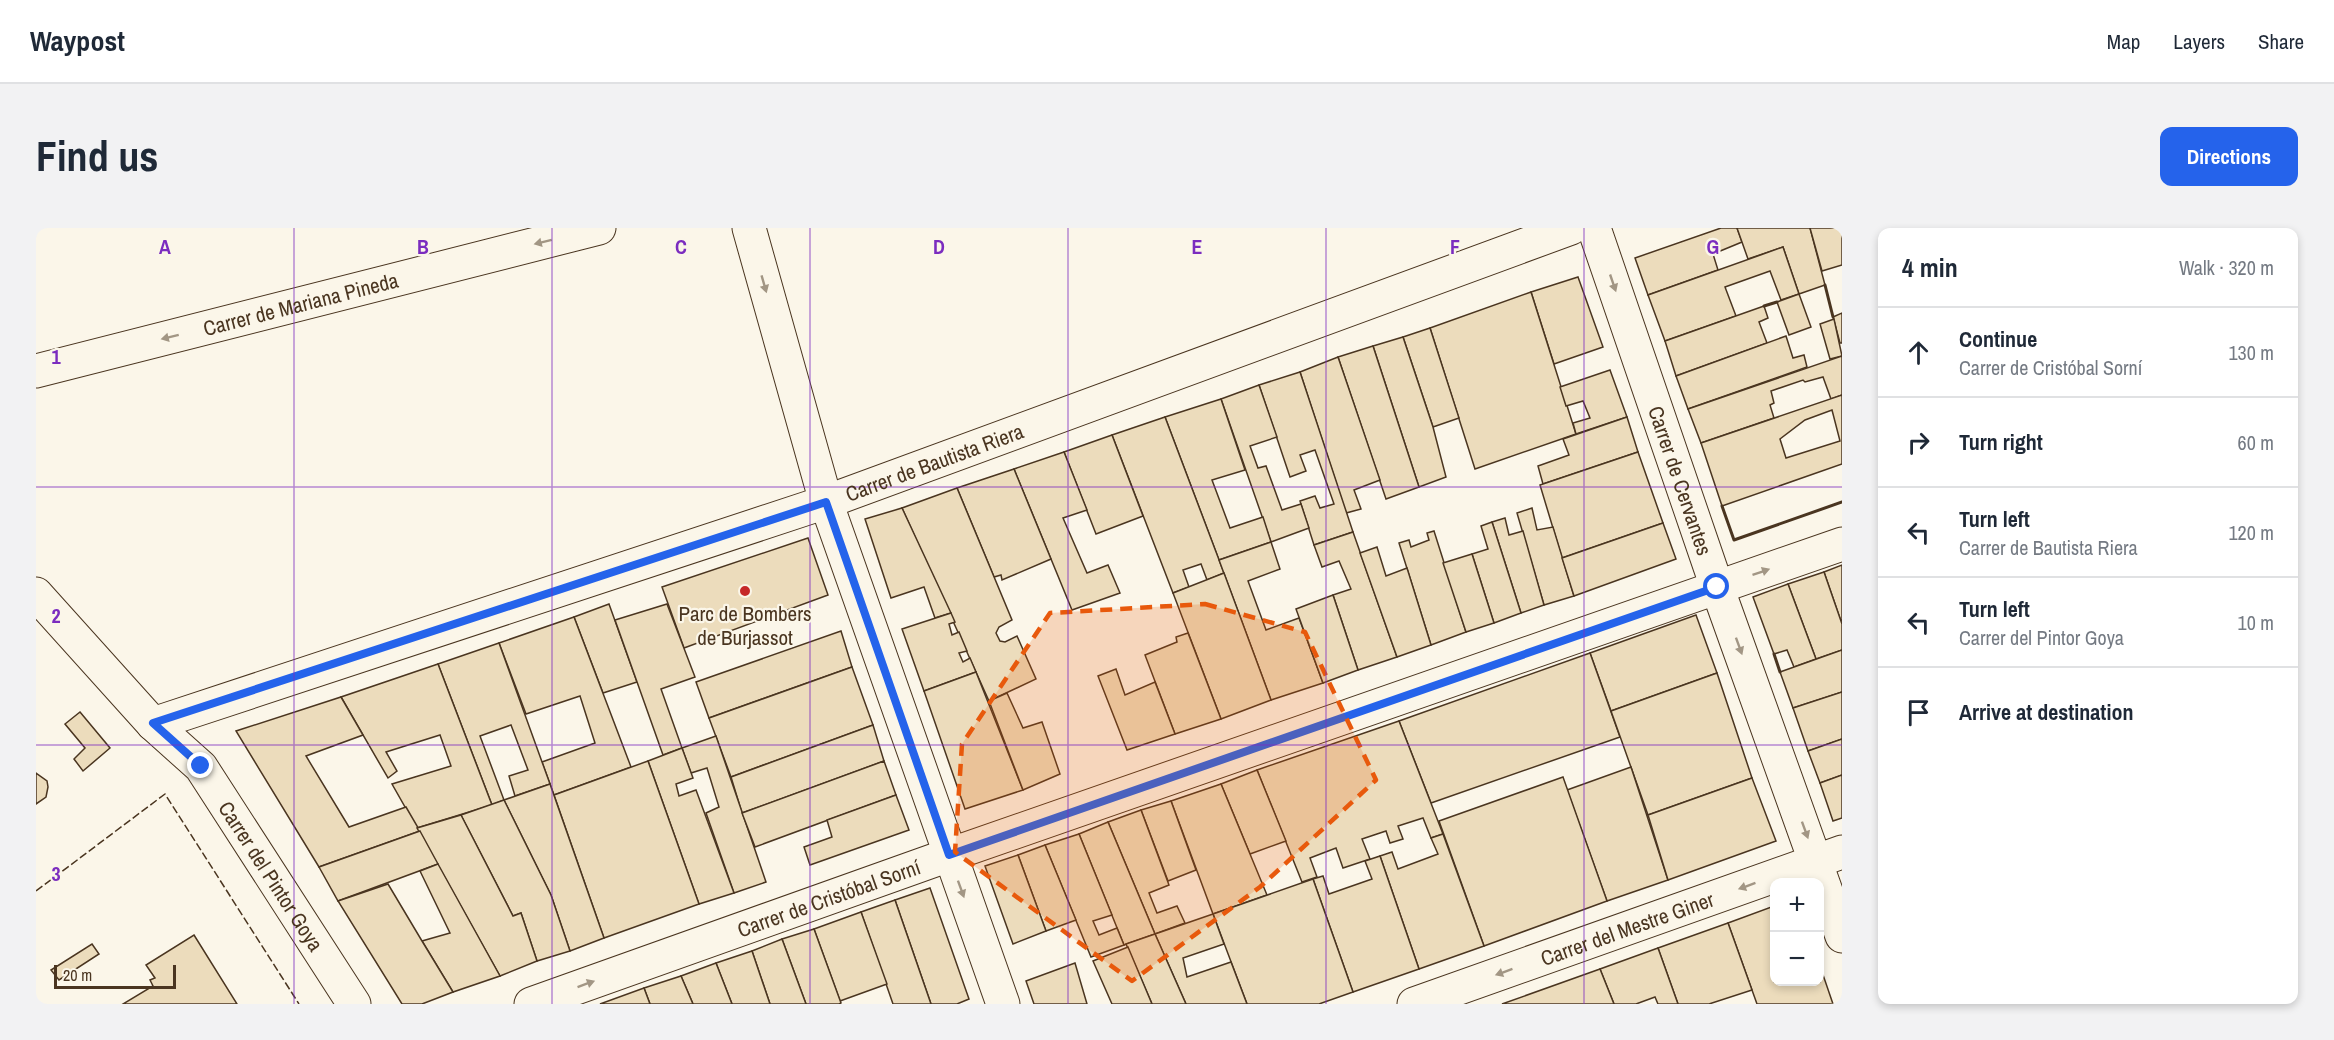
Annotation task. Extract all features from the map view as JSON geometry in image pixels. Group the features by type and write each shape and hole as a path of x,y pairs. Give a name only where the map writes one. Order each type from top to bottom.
{"street":[{"name":"Carrer de Mariana Pineda","path":"36,371 599,228"},
{"path":"748,228 826,502 1003,1004"},
{"name":"Carrer de Bautista Riera","path":"153,723 826,502 1571,228"},
{"name":"Carrer de Cervantes","path":"1594,228 1717,587 1829,856 1842,936"},
{"name":"Carrer de Cristóbal Sorní","path":"531,1004 949,855 1842,544"},
{"name":"Carrer del Pintor Goya","path":"36,594 153,723 201,766 354,1004"},
{"name":"Carrer del Mestre Giner","path":"1414,1004 1829,856"}],"highlighted area":[{"path":"1205,604 1305,632 1376,780 1260,887 1132,981 955,852 962,744 1050,613"}],"building":[{"path":"1721,228 1737,228 1742,242 1713,254 1718,270 1648,295 1635,258"},
{"path":"1737,228 1810,228 1825,285 1799,294 1783,247 1748,259"},
{"path":"1810,228 1842,228 1842,265 1822,271"},
{"path":"1783,247 1799,294 1781,300 1770,271 1725,287 1736,316 1665,341 1648,295"},
{"path":"1578,277 1603,347 1554,364 1531,292"},
{"path":"1531,292 1576,434 1475,469 1430,328"},
{"path":"1799,294 1811,327 1789,335 1777,302"},
{"path":"1764,306 1768,318 1759,322 1767,343 1676,376 1665,341"},
{"path":"1842,313 1842,343 1840,343 1833,317"},
{"path":"1834,319 1842,356 1830,359 1820,324"},
{"path":"1430,328 1459,418 1433,427 1403,337"},
{"path":"1786,336 1793,358 1804,355 1807,367 1688,409 1676,376"},
{"path":"1403,337 1433,427 1446,477 1419,487 1373,346"},
{"path":"1373,346 1419,487 1386,499 1338,357"},
{"path":"1842,356 1842,395 1831,399 1823,377 1805,382 1803,380 1771,391 1774,403 1770,405 1774,418 1701,443 1688,409"},
{"path":"1338,357 1380,480 1354,490 1361,509 1346,513 1300,372"},
{"path":"1610,370 1627,417 1576,434 1573,423 1590,418 1583,401 1566,406 1560,387"},
{"path":"1300,372 1353,532 1314,545 1300,501 1315,496 1320,508 1334,504 1315,450 1300,455 1306,471 1290,477 1259,385"},
{"path":"1259,385 1277,437 1250,446 1258,468 1266,466 1282,510 1301,504 1309,528 1271,542 1221,399"},
{"path":"1842,395 1842,464 1722,506 1701,443","holes":["1832,410 1840,441 1786,458 1780,439 1805,420"]},
{"path":"1221,399 1245,470 1212,480 1230,528 1263,517 1271,542 1219,560 1165,417"},
{"path":"1165,417 1224,573 1207,580 1201,564 1183,570 1189,587 1173,593 1112,435"},
{"path":"1627,417 1638,452 1543,484 1538,466 1569,455 1563,439"},
{"path":"1112,435 1143,516 1096,534 1064,452"},
{"path":"1064,452 1087,510 1063,518 1087,573 1108,565 1120,593 1072,610 1014,469"},
{"path":"1638,452 1663,523 1562,558 1540,485"},
{"path":"1014,469 1051,559 1002,580 1001,575 994,577 957,488"},
{"path":"957,488 1012,620 999,627 996,633 1000,641 1005,642 1017,636 1036,679 989,701 902,508"},
{"path":"902,508 951,613 935,618 924,587 891,598 865,519"},
{"path":"1532,508 1537,530 1553,527 1574,596 1544,605 1517,513"},
{"path":"1505,518 1509,535 1523,531 1544,605 1521,613 1492,522"},
{"path":"1492,522 1521,613 1494,623 1472,554 1488,549 1481,526"},
{"path":"1663,523 1676,559 1574,596 1562,558"},
{"path":"1434,531 1466,632 1431,645 1399,543 1409,540 1411,547 1429,540 1427,533"},
{"path":"1353,532 1397,657 1358,670 1333,595 1351,589 1339,561 1322,567 1314,545"},
{"name":"Parc de Bombers de Burjassot","path":"808,538 828,595 684,648 662,587"},
{"path":"1271,542 1280,569 1248,581 1266,630 1299,618 1323,683 1271,700 1219,560"},
{"path":"1377,547 1386,576 1407,568 1431,645 1397,657 1360,553"},
{"path":"1472,554 1494,623 1466,632 1443,563"},
{"path":"1842,565 1842,624 1824,572"},
{"path":"1824,572 1842,624 1842,650 1816,659 1788,584"},
{"path":"1224,573 1271,700 1221,719 1173,593"},
{"path":"1788,584 1816,659 1794,667 1787,650 1774,654 1753,597"},
{"path":"1333,595 1358,670 1323,683 1296,609"},
{"path":"609,604 637,682 603,693 574,617"},
{"path":"667,604 695,677 661,689 682,748 663,755 615,620"},
{"path":"951,613 955,622 949,624 952,635 959,632 967,651 959,653 963,662 970,658 976,672 924,691 902,629"},
{"path":"1696,615 1717,673 1611,711 1590,653"},
{"path":"574,617 631,767 554,795 542,762 595,743 580,696 526,714 499,643"},
{"path":"841,631 852,667 709,718 696,682"},
{"path":"1188,633 1221,719 1175,734 1145,655 1177,642 1176,637"},
{"path":"499,643 550,784 515,796 509,776 528,770 511,725 480,736 504,800 492,805 438,664"},
{"path":"1842,650 1842,692 1793,708 1780,672"},
{"path":"1590,653 1620,737 1431,803 1399,721"},
{"path":"438,664 492,805 417,828 392,784 451,766 440,735 386,752 397,771 388,778 341,697"},
{"path":"852,667 873,725 731,777 709,718"},
{"path":"1116,669 1125,695 1155,682 1175,734 1127,750 1098,676"},
{"path":"976,672 1023,790 965,809 924,691"},
{"path":"1717,673 1752,778 1648,815 1611,711"},
{"path":"1842,692 1842,739 1808,751 1793,708"},
{"path":"1007,693 1023,728 1042,722 1060,774 1023,790 989,701"},
{"path":"341,697 363,735 306,756 349,827 406,807 420,831 319,867 236,731"},
{"path":"80,712 110,748 83,771 74,759 85,748 65,724"},
{"path":"1399,721 1443,834 1431,838 1423,818 1398,826 1403,839 1390,843 1386,831 1362,839 1370,859 1343,868 1336,848 1310,858 1317,877 1302,882 1257,770"},
{"path":"873,725 884,761 742,813 731,777"},
{"path":"716,736 766,882 734,893 706,813 719,807 707,768 691,773 682,748"},
{"path":"1842,739 1842,775 1820,783 1808,751"},
{"path":"682,748 693,778 676,784 679,796 696,790 734,893 699,904 648,761"},
{"path":"648,761 699,904 604,938 554,795"},
{"path":"884,761 896,795 755,847 742,813"},
{"path":"1631,767 1668,880 1607,901 1567,790"},
{"path":"1257,770 1286,841 1250,854 1221,784"},
{"path":"36,773 47,781 48,787 46,797 36,804"},
{"path":"1842,775 1842,818 1833,821 1820,783"},
{"path":"1563,777 1607,901 1484,946 1439,821"},
{"path":"1752,778 1776,841 1668,880 1648,815"},
{"path":"550,784 604,938 570,951 551,895 504,800"},
{"path":"1221,784 1267,895 1213,914 1171,801"},
{"path":"896,795 909,830 810,865 804,847 832,837 827,820"},
{"path":"504,800 551,895 570,951 537,961 521,913 513,916 461,815"},
{"path":"1171,801 1196,870 1168,881 1141,810"},
{"path":"1141,810 1169,885 1149,893 1157,913 1177,906 1185,923 1155,934 1108,822"},
{"path":"461,815 513,916 521,913 537,961 500,976 417,828"},
{"path":"1108,822 1155,934 1124,945 1079,834"},
{"path":"420,831 438,864 338,901 319,867"},
{"path":"1079,834 1112,915 1093,921 1099,935 1117,928 1124,945 1091,957 1045,845"},
{"path":"1443,834 1484,946 1419,969 1380,856 1392,852 1398,869 1438,854 1431,838"},
{"path":"1045,845 1076,920 1046,931 1018,855"},
{"path":"1018,855 1046,931 1013,944 985,866"},
{"path":"1380,856 1419,969 1353,992 1313,879 1323,876 1329,894 1372,879 1365,861"},
{"path":"438,864 500,976 453,992 422,941 450,933 420,871"},
{"path":"1313,879 1353,992 1319,1004 1247,1004 1213,914"},
{"path":"388,884 453,992 422,1004 402,1004 338,901"},
{"path":"930,888 969,999 957,1004 931,1004 895,900"},
{"path":"895,900 931,1004 893,1004 861,912"},
{"path":"1770,907 1770,986 1824,986 1824,978 1833,1004 1757,1004 1728,923"},
{"path":"861,912 887,984 840,1001 814,929"},
{"path":"1213,914 1224,944 1183,958 1187,977 1231,962 1247,1004 1186,1004 1155,934"},
{"path":"1728,923 1752,990 1709,1004 1678,1004 1658,948"},
{"path":"814,929 841,1003 839,1004 806,1004 782,939"},
{"path":"1155,934 1186,1004 1152,1004 1126,944"},
{"path":"194,935 237,1004 123,1004 153,986 150,980 155,978 146,965"},
{"path":"782,939 806,1004 770,1004 752,951"},
{"path":"92,944 99,954 59,980 51,970"},
{"path":"1128,947 1152,1004 1112,1004 1093,961"},
{"path":"1658,948 1678,1004 1658,1004 1655,997 1636,1004 1614,1004 1600,969"},
{"path":"752,951 770,1004 732,1004 716,963"},
{"path":"716,963 732,1004 693,1004 681,976"},
{"path":"1075,963 1087,1004 1034,1004 1026,981"},
{"path":"1600,969 1614,1004 1502,1004"},
{"path":"681,976 693,1004 650,1004 644,988"},
{"path":"644,988 650,1004 600,1004"}],"fence":[{"path":"36,891 165,794 299,1004"}],"wall":[{"path":"1825,285 1833,317"},
{"path":"1764,306 1777,302"},
{"path":"1722,506 1734,540 1842,502"},
{"path":"1774,654 1780,672"}],"place":[{"name":"Parc de Bombers de Burjassot","path":"745,591"}],"route":[{"path":"201,766 153,723 826,502 949,855 1717,587"}]}
